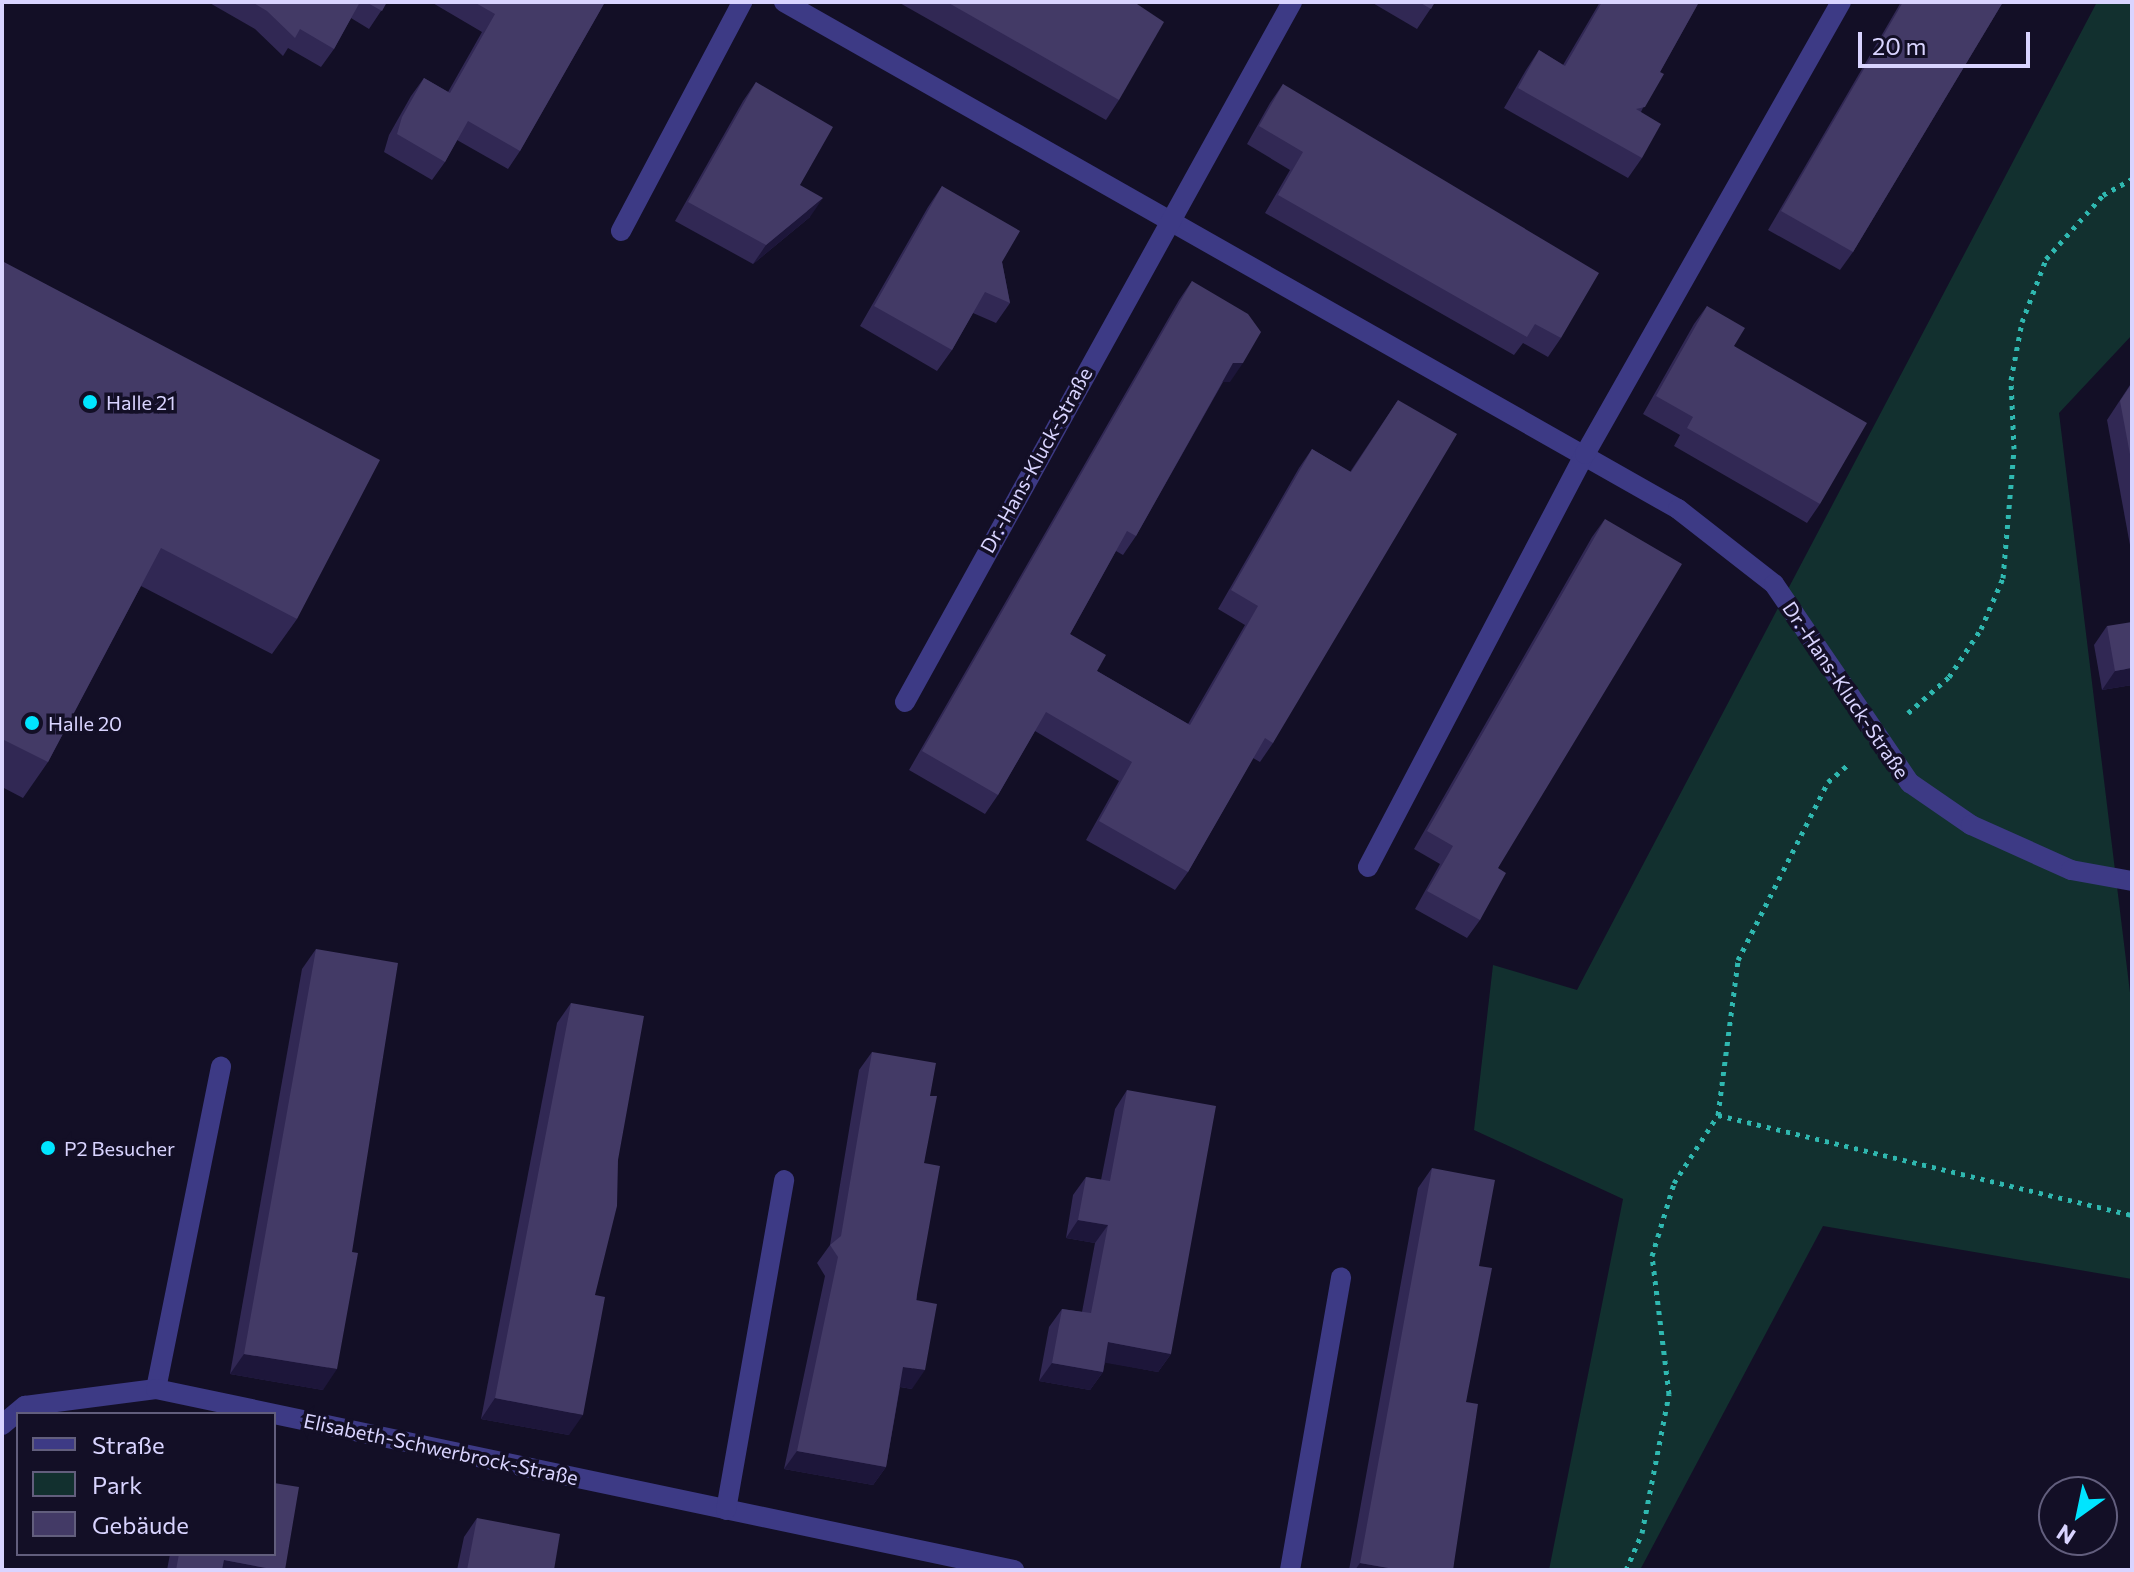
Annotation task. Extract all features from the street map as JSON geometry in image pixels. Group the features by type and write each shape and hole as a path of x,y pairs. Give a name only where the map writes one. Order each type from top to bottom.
{"street":[{"path":"621,231 742,2"},
{"name":"Dr.-Hans-Kluck-Straße","path":"784,2 1678,509 1774,584 1910,783 1971,825 2071,870 2132,881"},
{"name":"Dr.-Hans-Kluck-Straße","path":"905,702 1167,219 1292,2"},
{"path":"1368,867 1585,454 1841,2"},
{"path":"156,1389 221,1066"},
{"path":"726,1510 784,1180"},
{"path":"1290,1570 1341,1277"},
{"name":"Elisabeth-Schwerbrock-Straße","path":"18,1412 25,1406 156,1389 264,1412"},
{"name":"Elisabeth-Schwerbrock-Straße","path":"276,1414 1014,1570"}],"path":[{"path":"1626,1570 1642,1533 1669,1394 1652,1256 1674,1183 1718,1115 1738,960 1828,782 1949,677 1981,629 2003,578 2014,449 2011,380 2022,322 2046,259 2103,195 2132,179"},
{"path":"1718,1115 2132,1215"}],"green space":[{"path":"2097,2 2132,2 2132,335 2059,413 2132,1009 2132,1279 1823,1226 1640,1570 1549,1570 1623,1199 1474,1130 1493,965 1577,990"}],"building":[{"path":"252,2 360,2 334,49 300,29 295,38 267,11"},
{"path":"366,2 387,2 382,11"},
{"path":"474,2 605,2 520,151 468,121 445,162 397,134 402,117 424,78 450,93 495,14"},
{"path":"947,2 1134,2 1164,22 1119,100"},
{"path":"1419,2 1435,2 1431,9"},
{"path":"1602,2 1699,2 1660,72 1664,74 1645,107 1636,109 1661,124 1642,158 1518,88 1539,50 1565,66"},
{"path":"1903,2 2003,2 1853,252 1781,211"},
{"path":"756,82 833,127 800,185 823,198 766,245 688,202"},
{"path":"1283,84 1599,273 1561,338 1535,324 1527,337 1278,195 1303,152 1259,126"},
{"path":"942,186 1020,231 1002,262 1010,303 985,292 952,350 874,306"},
{"name":"Halle 21","path":"2,261 380,460 297,619 161,548 48,762 2,739"},
{"path":"1192,281 1248,314 1261,332 1243,363 1233,363 1136,536 1127,531 1070,634 1106,655 1097,671 1190,725 1258,606 1231,590 1312,449 1351,472 1398,400 1457,434 1273,743 1265,738 1188,872 1099,821 1132,762 1046,712 998,795 922,751"},
{"path":"1707,306 1745,328 1734,346 1867,423 1820,504 1687,428 1693,417 1656,396"},
{"path":"2132,383 2132,465 2120,401"},
{"path":"1605,519 1682,564 1498,868 1506,873 1480,920 1427,891 1453,846 1427,831"},
{"path":"2132,622 2132,668 2115,671 2107,626"},
{"path":"316,949 398,963 352,1252 358,1253 337,1369 244,1354"},
{"path":"571,1003 644,1016 618,1160 617,1206 595,1295 605,1297 583,1415 495,1398"},
{"path":"872,1052 936,1063 930,1096 937,1096 924,1163 940,1166 916,1300 937,1304 925,1370 903,1367 886,1467 797,1451 838,1257 830,1245 841,1236"},
{"path":"1127,1090 1216,1106 1171,1354 1108,1342 1103,1372 1052,1363 1062,1309 1091,1313 1108,1225 1078,1220 1086,1177 1110,1181"},
{"path":"1432,1168 1495,1180 1479,1266 1492,1268 1466,1402 1478,1404 1453,1570 1400,1570 1360,1563"},
{"path":"276,1483 299,1487 285,1570 224,1560 222,1570 176,1570 179,1556 276,1556"},
{"path":"477,1518 560,1534 554,1570 467,1570"}],"place":[{"name":"Halle 21","path":"90,402"},
{"name":"Halle 20","path":"32,723"},
{"name":"P2 Besucher","path":"48,1148"}]}
